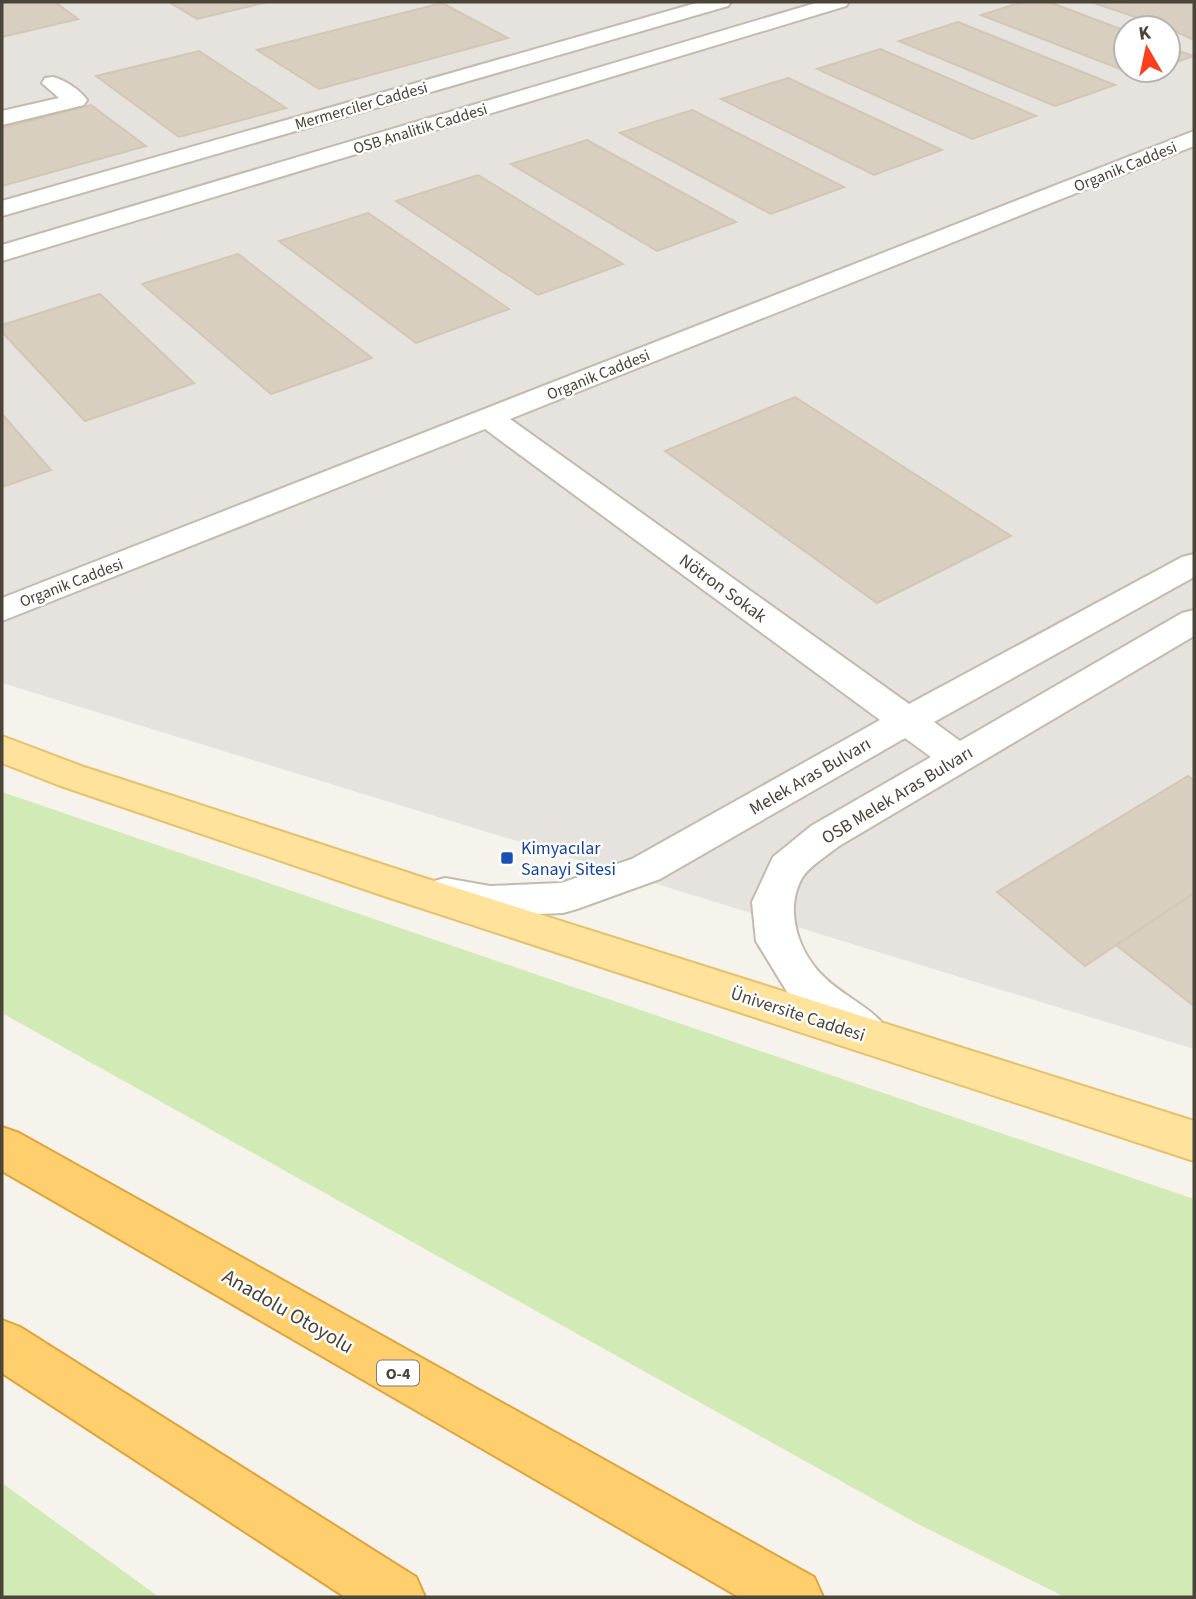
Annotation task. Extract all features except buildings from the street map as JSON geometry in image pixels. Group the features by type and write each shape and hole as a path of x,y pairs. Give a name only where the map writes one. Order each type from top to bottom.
{"highway":[{"name":"Anadolu Otoyolu","path":"2,1147 794,1597"},
{"path":"2,1343 106,1413 396,1597"}],"main road":[{"name":"Üniversite Caddesi","path":"2,750 71,776 401,886 1194,1141"}],"street":[{"name":"Mermerciler Caddesi","path":"2,209 721,2"},
{"name":"OSB Analitik Caddesi","path":"2,254 839,2"},
{"path":"2,118 76,100 53,83"},
{"name":"Organik Caddesi","path":"2,610 1194,138"},
{"name":"Nötron Sokak","path":"489,418 958,758"},
{"name":"Melek Aras Bulvarı","path":"401,886 490,901 563,898 646,869 907,721 1194,564"},
{"name":"OSB Melek Aras Bulvarı","path":"869,1037 807,988 777,942 772,902 787,867 825,836 1194,621"}],"shaded area":[{"path":"2,2 1194,2 1194,1049 2,683"}],"green space":[{"path":"2,792 1194,1199 1194,1597 1065,1597 916,1523 2,1013"},
{"path":"2,1483 159,1597 2,1597"}],"place":[{"name":"Kimyacılar Sanayi Sitesi","path":"507,858"}]}
